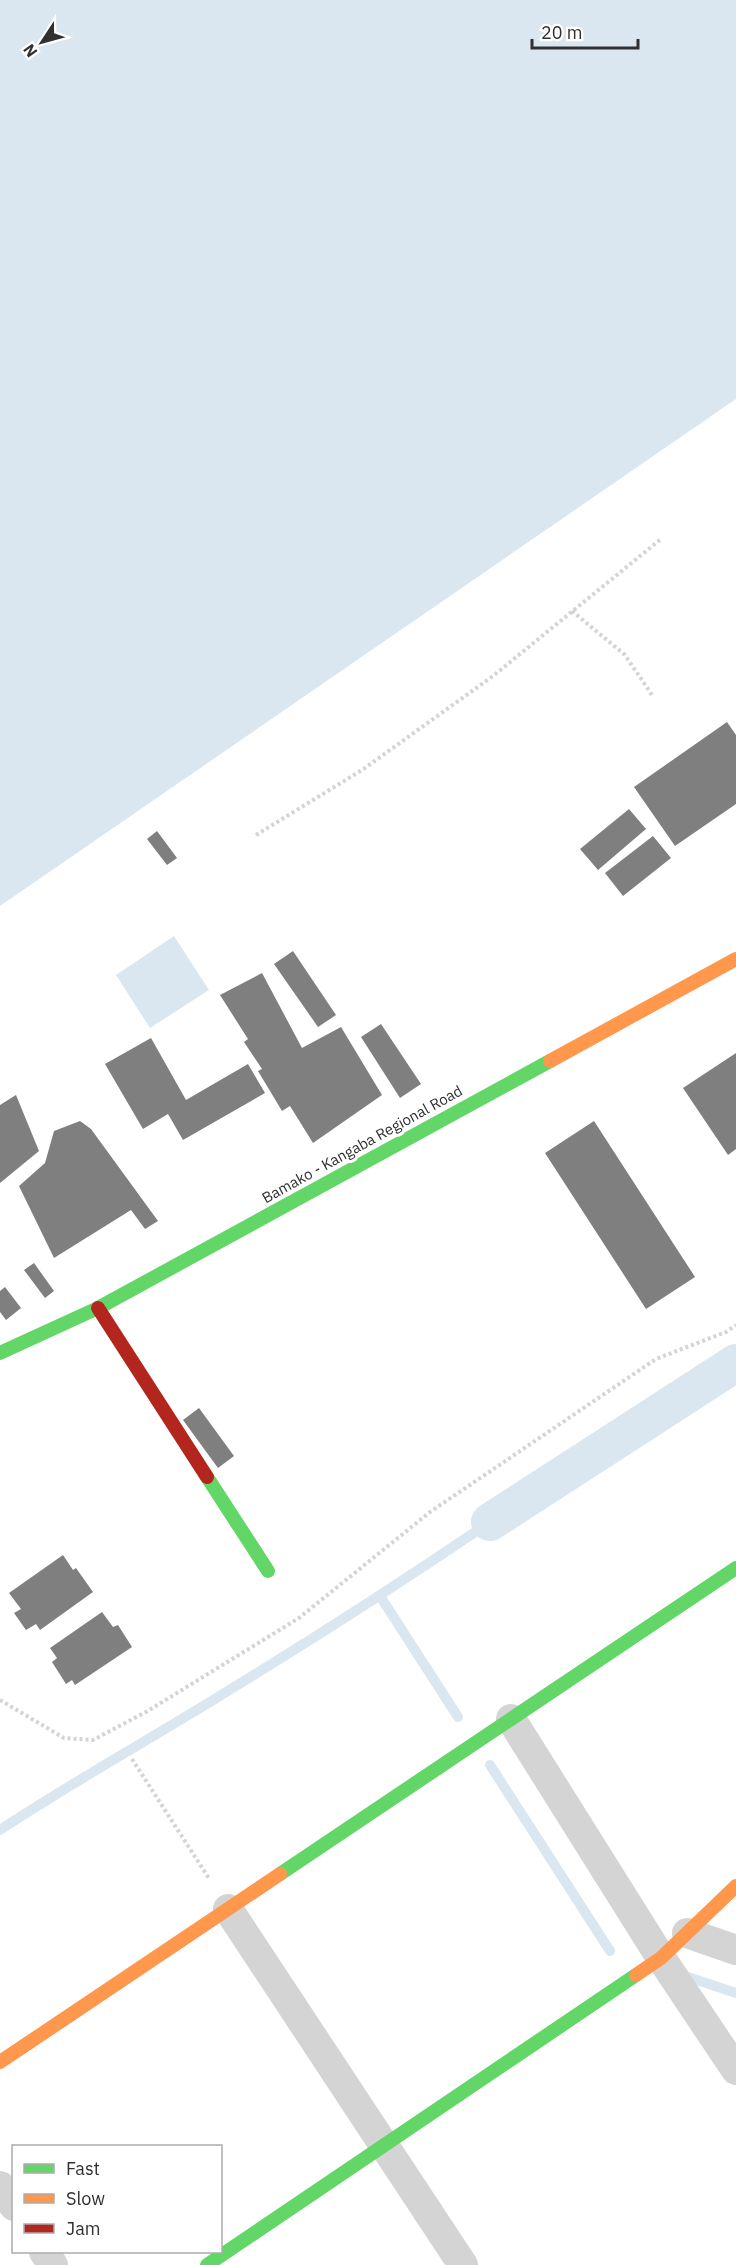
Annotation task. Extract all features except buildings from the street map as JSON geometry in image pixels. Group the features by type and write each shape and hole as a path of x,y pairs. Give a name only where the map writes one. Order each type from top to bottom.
{"street":[{"name":"Bamako - Kangaba Regional Road","path":"0,1353 98,1308 736,958"},
{"path":"98,1308 268,1571"},
{"path":"0,2062 736,1568"},
{"path":"511,1719 661,1958 736,2070"},
{"path":"207,2265 661,1958 736,1886"},
{"path":"228,1909 463,2265"},
{"path":"687,1933 736,1950"},
{"path":"0,2186 12,2203"}],"path":[{"path":"256,835 372,764 493,676 661,539"},
{"path":"572,611 625,656 652,695"},
{"path":"0,1700 64,1738 93,1740 146,1712 298,1618 430,1512 656,1359 726,1332 736,1325"},
{"path":"132,1759 228,1909"}],"shaded area":[{"path":"0,0 736,0 736,399 0,906"},
{"path":"174,936 209,990 150,1028 116,975"}],"waterway":[{"path":"490,1522 736,1363"},
{"path":"0,1830 287,1655 490,1522"},
{"path":"380,1596 458,1717"},
{"path":"490,1765 610,1951"},
{"path":"685,1976 736,1993"}],"traffic: fast":[{"path":"0,1353 98,1308 550,1061"},
{"path":"207,1477 268,1571"},
{"path":"280,1874 736,1568"},
{"path":"207,2265 636,1975"}],"traffic: slow":[{"path":"550,1061 736,959"},
{"path":"0,2062 280,1874"},
{"path":"636,1975 661,1958 736,1886"}],"traffic: jam":[{"path":"98,1308 207,1477"}]}
